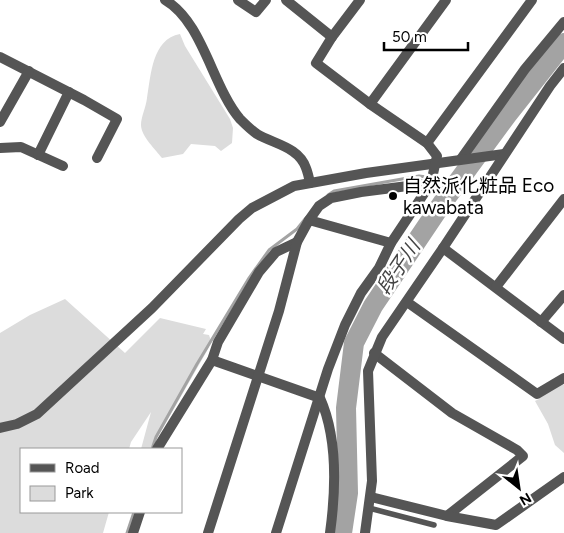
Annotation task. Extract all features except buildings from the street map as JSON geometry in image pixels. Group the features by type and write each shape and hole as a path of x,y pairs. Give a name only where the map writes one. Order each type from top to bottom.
{"street":[{"path":"165,0 181,12 208,58 233,110 257,134 299,156 306,167 310,183"},
{"path":"238,0 256,12 266,0"},
{"path":"286,0 332,36"},
{"path":"276,533 328,369 345,325 361,294 379,268 391,243 431,183 436,163 437,156 427,143 370,104 316,63 332,36 360,0"},
{"path":"370,104 446,0"},
{"path":"427,143 532,0"},
{"path":"463,159 525,69 564,22"},
{"path":"0,57 117,119 97,158"},
{"path":"365,533 370,503 372,458 368,371 374,353 382,337 504,154 564,68"},
{"path":"0,122 29,71"},
{"path":"38,155 69,92"},
{"path":"0,148 21,147 63,166"},
{"path":"0,428 18,424 37,414 152,308 186,274 196,261 252,208 294,186 504,154"},
{"path":"208,533 279,311 297,242 309,220 319,206 331,198 431,183"},
{"path":"496,287 564,199"},
{"path":"309,220 391,243"},
{"path":"157,448 212,360 218,342 259,272 276,252 297,242"},
{"path":"443,248 564,339"},
{"path":"541,322 564,295"},
{"path":"407,302 537,394 564,378"},
{"path":"374,353 452,413 518,450 523,456 447,516"},
{"path":"212,360 320,398 330,423 333,462 330,533"},
{"path":"370,503 447,516 495,529 564,477"},
{"path":"133,533 140,513"}],"lane":[{"path":"370,503 434,525"}],"green space":[{"path":"180,34 185,46 230,119 233,128 232,143 221,151 215,146 191,144 183,154 162,158 143,134 141,122 154,59 164,43 171,37"},
{"path":"65,299 125,353 160,318 206,329 203,334 209,335 211,341 208,349 152,448 141,448 151,412 131,442 129,448 20,448 20,513 109,513 103,533 0,533 0,333 30,315"},
{"path":"558,379 564,385 564,453 555,445 548,424 535,401 539,399 537,394"}],"waterway":[{"name":"段子川","path":"342,533 348,493 346,408 354,343 373,306 443,202 507,115 564,43"},
{"path":"328,195 334,191 419,176 458,181"},
{"path":"152,448 156,437 197,364 249,278 269,250 297,229 305,219"},
{"path":"127,533 134,513"}],"place":[{"name":"自然派化粧品 Eco kawabata","path":"393,196"}]}
